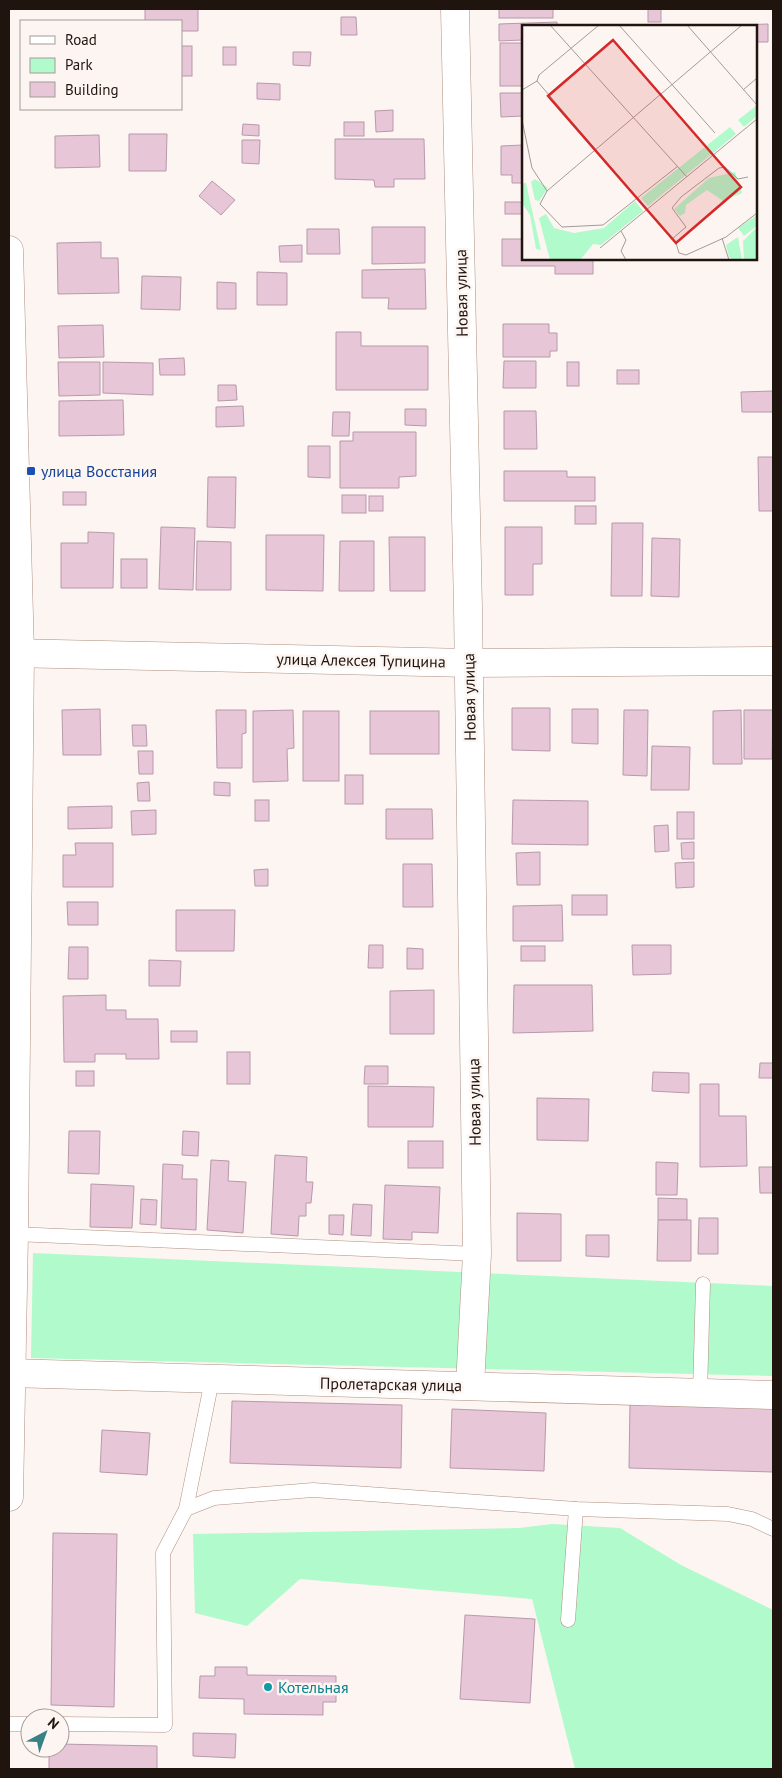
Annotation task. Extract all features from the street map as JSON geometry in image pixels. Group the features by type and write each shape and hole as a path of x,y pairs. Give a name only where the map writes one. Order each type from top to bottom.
{"street":[{"name":"Новая улица","path":"455,9 468,663 476,1254 470,1386"},
{"path":"9,250 14,653 9,1497"},
{"name":"улица Алексея Тупицина","path":"14,653 468,663 773,661"},
{"name":"Пролетарская улица","path":"10,1373 773,1395"}],"lane":[{"path":"11,1234 476,1254"},
{"path":"700,1393 703,1284"},
{"path":"70,1724 165,1725 163,1553 186,1509 212,1380"},
{"path":"186,1509 214,1498 313,1490 576,1509 728,1514 752,1519 773,1529"},
{"path":"568,1620 576,1509"}],"green space":[{"path":"33,1253 773,1286 773,1376 31,1358"},
{"path":"552,1524 620,1528 681,1565 773,1610 773,1769 575,1769 532,1599 300,1579 247,1626 195,1613 193,1534 519,1528"}],"building":[{"path":"145,9 198,9 198,31 182,31 182,20 145,20"},
{"path":"499,9 553,9 553,18 499,18"},
{"path":"648,9 661,9 661,22 648,22"},
{"path":"341,17 356,17 357,35 341,35"},
{"path":"557,22 557,25 522,25 522,40 499,41 499,24"},
{"path":"768,24 768,42 757,42 757,25 740,25"},
{"path":"500,43 522,43 522,86 500,86"},
{"path":"182,46 192,46 192,76 182,76"},
{"path":"223,47 236,47 236,65 223,65"},
{"path":"293,52 311,52 310,66 293,65"},
{"path":"257,83 280,84 280,100 257,99"},
{"path":"500,93 522,93 522,116 501,117"},
{"path":"393,110 393,131 376,132 375,111"},
{"path":"344,122 364,122 364,136 344,136"},
{"path":"243,124 259,125 259,136 242,135"},
{"path":"129,134 167,134 166,171 129,171"},
{"path":"99,135 100,167 55,168 55,136"},
{"path":"335,139 424,139 425,179 394,179 394,187 375,187 374,180 335,179"},
{"path":"242,140 260,140 259,164 242,163"},
{"path":"522,145 522,183 512,183 512,175 501,175 501,146"},
{"path":"212,181 235,200 221,215 199,196"},
{"path":"505,202 522,202 522,214 505,214"},
{"path":"372,227 425,227 425,263 372,264"},
{"path":"307,229 339,229 340,254 307,254"},
{"path":"502,239 522,239 522,260 593,260 593,274 555,274 555,266 502,266"},
{"path":"101,242 101,258 118,258 119,293 58,294 57,243"},
{"path":"302,245 302,262 280,262 279,246"},
{"path":"425,269 426,309 388,309 389,298 362,298 362,270"},
{"path":"257,272 287,273 287,305 257,305"},
{"path":"142,276 181,277 180,310 141,309"},
{"path":"217,282 236,283 236,309 217,309"},
{"path":"503,324 549,324 549,333 557,333 557,351 550,351 550,357 503,357"},
{"path":"103,325 104,357 59,358 58,326"},
{"path":"336,332 361,332 361,346 428,346 428,390 336,390"},
{"path":"184,358 185,375 160,375 159,359"},
{"path":"504,361 536,361 536,388 503,388"},
{"path":"58,362 100,362 100,395 59,396"},
{"path":"103,362 153,363 153,395 103,393"},
{"path":"567,362 579,362 579,386 567,386"},
{"path":"617,370 639,370 639,384 617,384"},
{"path":"218,385 236,385 237,400 218,401"},
{"path":"773,391 773,412 742,412 741,392"},
{"path":"123,400 124,435 59,436 59,401"},
{"path":"243,406 244,426 216,427 216,407"},
{"path":"405,409 426,409 426,426 405,425"},
{"path":"504,411 536,411 537,449 504,449"},
{"path":"333,412 350,412 349,436 332,436"},
{"path":"353,432 416,432 416,476 399,477 399,488 340,488 340,441 353,441"},
{"path":"308,446 330,446 330,478 308,477"},
{"path":"758,457 773,457 773,511 759,511"},
{"path":"504,471 567,471 567,477 595,477 595,501 504,501"},
{"path":"208,477 236,477 235,528 207,527"},
{"path":"63,492 86,492 86,505 63,505"},
{"path":"342,495 366,495 366,513 342,513"},
{"path":"369,496 383,496 383,511 369,511"},
{"path":"575,506 596,506 596,524 575,524"},
{"path":"612,523 643,523 642,596 611,596"},
{"path":"161,527 195,528 193,590 159,589"},
{"path":"505,527 542,527 542,564 533,564 533,595 505,595"},
{"path":"88,532 114,533 113,588 61,588 61,543 88,543"},
{"path":"266,535 324,535 323,591 266,590"},
{"path":"389,537 425,537 425,591 390,591"},
{"path":"652,538 680,539 679,597 651,596"},
{"path":"197,541 231,542 231,590 196,590"},
{"path":"340,541 374,541 374,591 339,591"},
{"path":"121,559 147,559 147,588 121,588"},
{"path":"512,708 550,708 550,751 512,750"},
{"path":"100,709 101,755 63,755 62,710"},
{"path":"572,709 598,709 598,744 572,743"},
{"path":"216,710 246,710 246,733 242,734 242,768 217,768"},
{"path":"293,710 294,748 287,749 288,781 253,782 253,711"},
{"path":"624,710 648,710 647,776 623,775"},
{"path":"741,710 742,764 713,764 713,711"},
{"path":"744,710 773,710 772,759 744,759"},
{"path":"303,711 339,711 339,781 303,781"},
{"path":"370,711 439,711 439,754 370,754"},
{"path":"132,725 146,725 147,746 133,746"},
{"path":"652,746 690,747 689,790 651,790"},
{"path":"138,751 153,751 153,774 139,774"},
{"path":"345,775 363,775 363,804 345,804"},
{"path":"149,782 150,801 138,801 137,783"},
{"path":"214,782 230,783 230,796 214,795"},
{"path":"255,800 269,800 269,821 255,821"},
{"path":"513,800 588,801 588,845 512,844"},
{"path":"112,806 112,828 68,829 68,807"},
{"path":"386,809 432,809 433,839 386,839"},
{"path":"156,810 156,834 132,835 131,811"},
{"path":"677,812 694,812 694,839 677,839"},
{"path":"668,825 669,851 655,852 654,826"},
{"path":"694,842 694,859 682,859 681,843"},
{"path":"75,843 113,843 113,887 63,887 63,855 76,855"},
{"path":"540,852 540,885 517,885 516,853"},
{"path":"694,862 694,887 676,888 675,863"},
{"path":"403,864 432,864 433,907 403,907"},
{"path":"268,869 268,886 255,886 254,870"},
{"path":"572,895 607,895 607,915 572,915"},
{"path":"67,902 98,902 98,925 68,925"},
{"path":"562,905 563,941 513,941 513,906"},
{"path":"176,910 235,910 234,951 176,951"},
{"path":"369,945 383,945 383,968 368,968"},
{"path":"632,945 671,945 671,974 633,975"},
{"path":"521,946 545,946 545,961 521,961"},
{"path":"69,947 88,947 88,979 68,979"},
{"path":"407,948 423,949 423,969 407,969"},
{"path":"149,960 181,961 180,986 149,986"},
{"path":"514,985 592,985 593,1031 513,1033"},
{"path":"434,990 434,1034 390,1034 390,991"},
{"path":"106,995 106,1010 126,1010 126,1019 158,1019 159,1059 126,1059 126,1054 95,1054 95,1062 64,1062 63,996"},
{"path":"171,1031 197,1031 197,1042 171,1042"},
{"path":"227,1052 250,1052 250,1084 227,1084"},
{"path":"760,1063 773,1063 773,1078 759,1078"},
{"path":"365,1066 388,1066 388,1084 364,1084"},
{"path":"76,1071 94,1071 94,1086 76,1086"},
{"path":"653,1072 689,1073 689,1093 652,1091"},
{"path":"700,1084 719,1084 719,1116 746,1116 747,1166 700,1167"},
{"path":"368,1086 434,1087 433,1127 368,1127"},
{"path":"537,1098 589,1099 588,1141 537,1140"},
{"path":"69,1131 100,1131 99,1174 68,1173"},
{"path":"183,1131 199,1132 198,1156 182,1155"},
{"path":"408,1141 443,1141 443,1168 408,1168"},
{"path":"275,1155 307,1157 306,1182 313,1182 311,1203 306,1203 306,1216 299,1216 298,1236 271,1234"},
{"path":"211,1160 229,1161 228,1181 246,1182 243,1233 207,1230"},
{"path":"656,1162 678,1163 677,1195 656,1195"},
{"path":"163,1164 183,1165 182,1179 197,1179 196,1230 161,1228"},
{"path":"759,1167 773,1167 773,1193 760,1193"},
{"path":"91,1184 134,1186 132,1228 90,1227"},
{"path":"385,1185 440,1187 438,1233 412,1232 412,1240 383,1239"},
{"path":"658,1198 687,1199 687,1220 658,1220"},
{"path":"141,1199 157,1200 156,1225 140,1224"},
{"path":"353,1204 372,1205 371,1236 351,1235"},
{"path":"517,1213 561,1214 561,1261 517,1261"},
{"path":"329,1215 344,1215 343,1235 329,1234"},
{"path":"699,1218 718,1218 718,1254 698,1254"},
{"path":"658,1220 691,1220 691,1261 657,1261"},
{"path":"586,1235 609,1235 609,1257 586,1256"},
{"path":"232,1401 402,1405 401,1468 230,1463"},
{"path":"630,1402 773,1406 773,1472 629,1468"},
{"path":"452,1409 546,1413 544,1471 450,1468"},
{"path":"102,1430 150,1433 147,1475 100,1472"},
{"path":"53,1533 117,1534 114,1707 51,1705"},
{"path":"465,1615 535,1619 530,1703 460,1699"},
{"name":"Котельная","path":"215,1667 247,1667 247,1675 336,1676 336,1702 323,1702 323,1715 244,1714 244,1699 199,1698 200,1676 215,1676"},
{"path":"193,1733 236,1734 235,1758 193,1756"},
{"path":"70,1744 157,1746 157,1769 49,1769 49,1758 70,1758"}],"place":[{"name":"улица Восстания","path":"31,471"},
{"name":"Котельная","path":"268,1687"}]}
